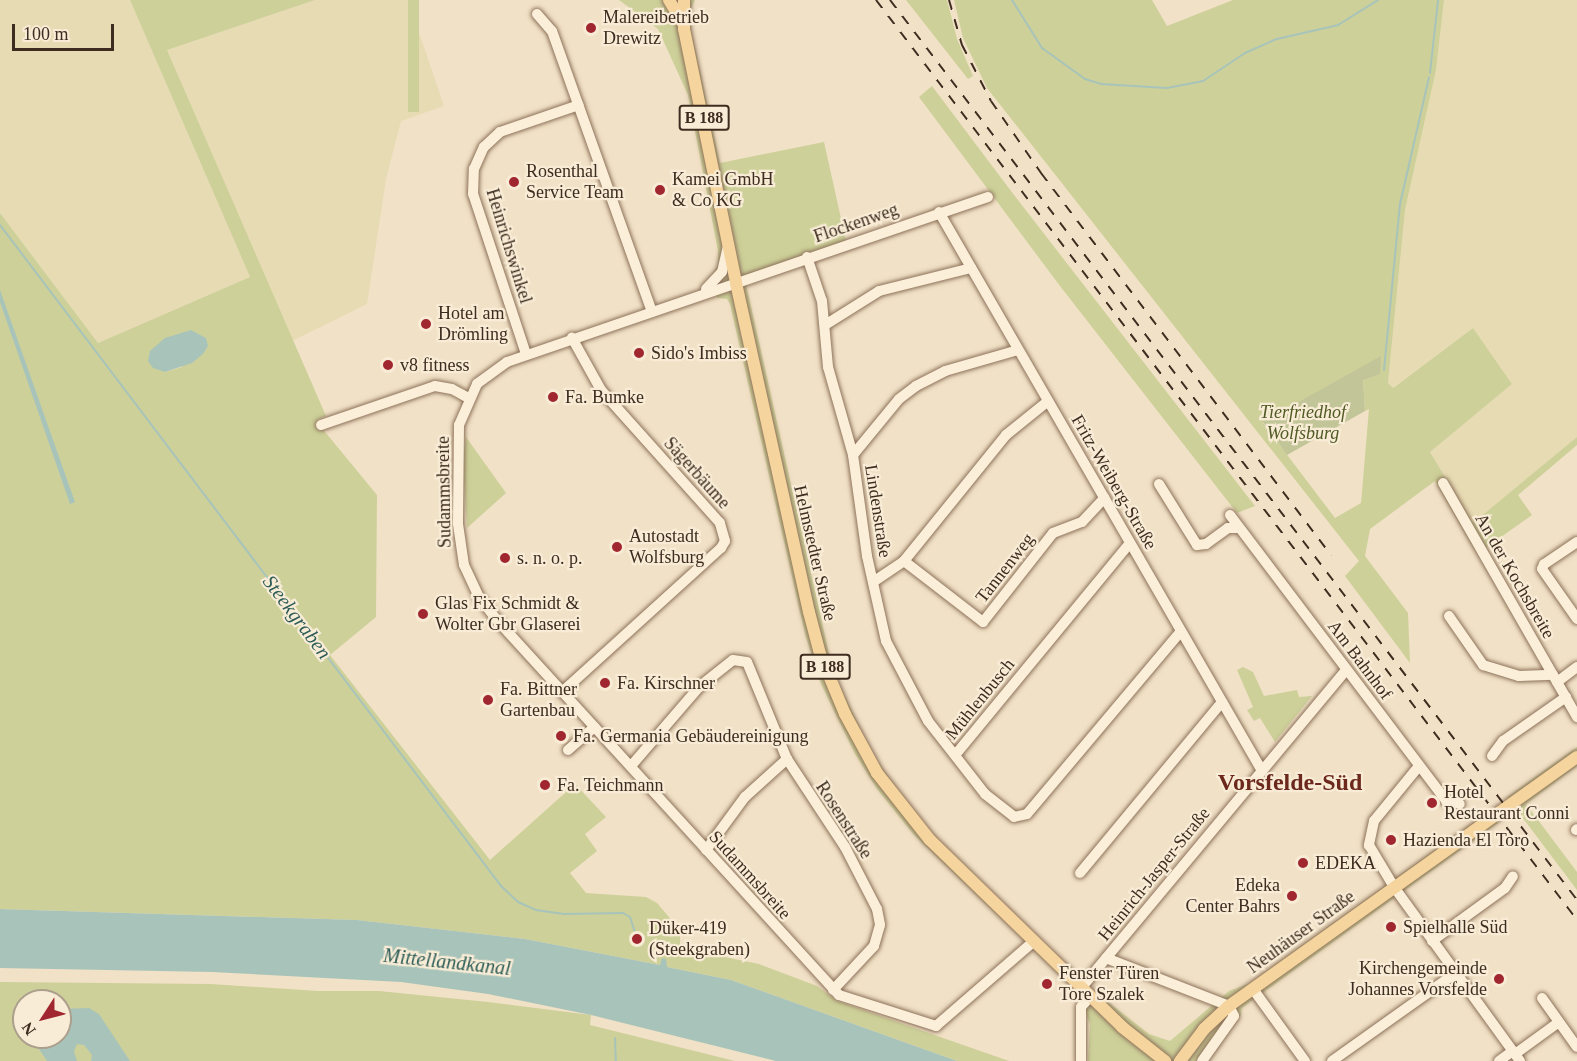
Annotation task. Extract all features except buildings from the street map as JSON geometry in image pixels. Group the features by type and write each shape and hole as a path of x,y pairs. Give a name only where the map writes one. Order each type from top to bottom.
{"main road":[{"path":"669,0 683,0"},
{"name":"Helmstedter Straße","path":"669,0 684,29"},
{"name":"Helmstedter Straße","path":"683,0 684,29 728,246 814,632 845,714 877,773 919,827 1122,1027 1157,1058"},
{"name":"Neuhäuser Straße","path":"1180,1061 1191,1045 1229,1006 1577,757"},
{"path":"1157,1058 1191,1045"}],"street":[{"path":"537,14 552,30 651,312"},
{"name":"Heinrichswinkel","path":"526,354 473,194 474,169 484,147 500,132 579,105"},
{"name":"Flockenweg","path":"736,283 988,196"},
{"name":"Fritz-Weiberg-Straße","path":"939,212 1261,769"},
{"name":"Sudammsbreite","path":"701,293 722,272 728,246"},
{"name":"Lindenstraße","path":"807,257 825,325 828,367 853,455 873,582 886,641 928,721 956,754"},
{"path":"825,325 879,291 970,268"},
{"name":"Sudammsbreite","path":"736,283 526,354 489,373 468,398 456,453 458,524 464,565 490,612 833,990"},
{"name":"Sägerbäume","path":"562,692 725,541 720,523 601,390 572,338"},
{"path":"853,455 899,399 916,386 945,371 1018,350"},
{"path":"321,425 435,386 452,389 468,398"},
{"path":"873,582 904,561 1006,435 1048,401"},
{"name":"An der Kochsbreite","path":"1443,483 1577,717"},
{"path":"1159,484 1197,545 1228,528 1239,528"},
{"name":"Tannenweg","path":"904,561 983,622 1053,534 1082,522 1104,498"},
{"name":"Am Bahnhof","path":"1230,515 1345,671 1446,801 1460,804"},
{"path":"1577,542 1544,564 1542,569 1577,619"},
{"name":"Mühlenbusch","path":"1130,543 956,754 985,795 1014,818 1025,815 1180,632"},
{"path":"1449,616 1483,664 1520,676 1555,678 1577,667"},
{"name":"Rosenstraße","path":"631,766 699,687 730,662 742,660 751,668 787,759 845,847 879,917 874,946 833,990"},
{"name":"Heinrich-Jasper-Straße","path":"1086,992 1106,958 1261,769 1345,671"},
{"path":"1492,756 1503,741 1566,697"},
{"path":"1080,873 1222,702"},
{"path":"568,750 594,727"},
{"path":"706,850 745,797 787,759"},
{"path":"1419,766 1369,829 1369,845 1394,887 1516,1055"},
{"path":"1432,941 1505,888 1513,876"},
{"path":"833,990 853,1002 936,1026 1034,941"},
{"path":"1106,958 1229,1006 1234,1016 1202,1061"},
{"path":"1332,1061 1456,973"},
{"path":"1253,988 1305,1061"},
{"path":"1081,1061 1081,1007 1086,992"},
{"path":"1542,998 1577,1047"},
{"path":"1499,1061 1516,1055 1559,1022"}],"shaded area":[{"path":"0,0 130,0 250,277 98,343 0,213"},
{"path":"315,0 408,0 444,106 401,121 386,179 367,304 292,341 167,50"},
{"path":"1444,0 1577,0 1577,437 1473,524 1430,452 1512,384 1473,328 1392,388 1388,383 1405,210 1436,70"}],"green space":[{"path":"130,0 315,0 167,50 326,416 318,419 321,427 377,495 376,617 330,655 490,860 575,784 606,817 585,834 597,851 570,873 586,893 646,897 657,903 674,923 680,935 680,948 759,964 817,986 837,1001 1009,1061 957,1061 731,980 667,967 663,958 660,965 525,939 357,920 0,909 0,213 98,343 250,277","holes":["179,332 182,367 165,372"]},
{"path":"408,0 419,0 419,112 408,112"},
{"path":"619,0 695,0 688,15 720,163 824,142 848,250 746,284 833,671 873,755 924,825 1079,979 1149,1034 1170,1041 1229,991 1248,984 1489,811 1498,823 1242,1008 1241,1015 1205,1061 1088,1061 1090,1024 1085,1011 1089,1003 914,835 877,789 855,754 821,684 805,634 730,304 727,299 717,298 710,278 718,265 718,251 688,95 658,29"},
{"path":"906,0 947,0 957,39 973,76 968,79"},
{"path":"954,0 1152,0 1167,26 1233,0 1444,0 1436,70 1405,210 1388,383 1393,388 1473,328 1512,384 1430,452 1473,523 1577,437 1577,445 1518,495 1532,515 1477,554 1435,481 1370,529 1365,556 1408,613 1410,663 1345,576 1359,561 987,88 963,38","holes":["1381,357 1363,379 1365,411 1369,409 1361,503 1335,518 1263,423"]},
{"path":"932,86 1255,506 1237,513 1060,286 919,97"},
{"name":"Tierfriedhof Wolfsburg","path":"1381,356 1380,374 1363,380 1365,411 1287,455 1263,422"},
{"path":"466,437 506,493 467,528 463,462"},
{"path":"1243,667 1253,672 1264,696 1297,690 1299,697 1312,696 1275,742 1260,718 1254,721 1247,710 1253,707 1237,670"},
{"path":"1577,747 1577,766 1526,804 1577,872 1577,890 1507,797"},
{"path":"0,982 210,984 318,991 379,991 488,1002 591,1015 590,1025 735,1061 0,1061"}],"water":[{"path":"0,290 75,502 70,504 0,302"},
{"path":"191,330 206,338 208,346 203,354 192,363 165,372 153,368 148,361 150,351 165,338"},
{"name":"Mittellandkanal","path":"0,909 357,920 525,939 660,965 662,958 666,959 667,967 731,980 957,1061 776,1061 591,1015 488,994 401,982 212,972 0,968"},
{"path":"89,1008 99,1014 130,1061 91,1061 92,1055 84,1045 77,1044 74,1051 77,1061 47,1061 39,1049 72,1049 72,1009"}],"waterway":[{"path":"1012,0 1042,48 1085,79 1101,84 1167,88 1203,81 1245,53 1277,39 1338,25 1378,0"},
{"path":"1430,73 1438,0"},
{"path":"1384,370 1400,204 1429,77"},
{"name":"Steekgraben","path":"0,225 501,886 518,902 536,910 564,914 623,913 630,917 635,932"},
{"name":"Steekgraben","path":"615,1038 616,1061"}],"railway":[{"path":"876,0 1577,920"},
{"path":"890,0 1577,900"},
{"path":"949,0 962,45 991,101 1041,173 1331,555"}],"place":[{"name":"Malereibetrieb Drewitz","path":"591,28"},
{"name":"Rosenthal Service Team","path":"514,182"},
{"name":"Kamei GmbH & Co KG","path":"660,190"},
{"name":"Hotel am Drömling","path":"426,324"},
{"name":"Sido's Imbiss","path":"639,353"},
{"name":"v8 fitness","path":"388,365"},
{"name":"Fa. Bumke","path":"553,397"},
{"name":"Autostadt Wolfsburg","path":"617,547"},
{"name":"s. n. o. p.","path":"505,558"},
{"name":"Glas Fix Schmidt & Wolter Gbr Glaserei","path":"423,614"},
{"name":"Fa. Kirschner","path":"605,683"},
{"name":"Fa. Bittner Gartenbau","path":"488,700"},
{"name":"Fa. Germania Gebäudereinigung","path":"561,736"},
{"name":"Fa. Teichmann","path":"545,785"},
{"name":"Hotel Restaurant Conni","path":"1432,803"},
{"name":"Hazienda El Toro","path":"1391,840"},
{"name":"EDEKA","path":"1303,863"},
{"name":"Edeka Center Bahrs","path":"1292,896"},
{"name":"Spielhalle Süd","path":"1391,927"},
{"name":"Düker-419 (Steekgraben)","path":"637,939"},
{"name":"Kirchengemeinde Johannes Vorsfelde","path":"1499,979"},
{"name":"Fenster Türen Tore Szalek","path":"1047,984"}],"district":[{"name":"Vorsfelde-Süd","path":"1290,783"}]}
